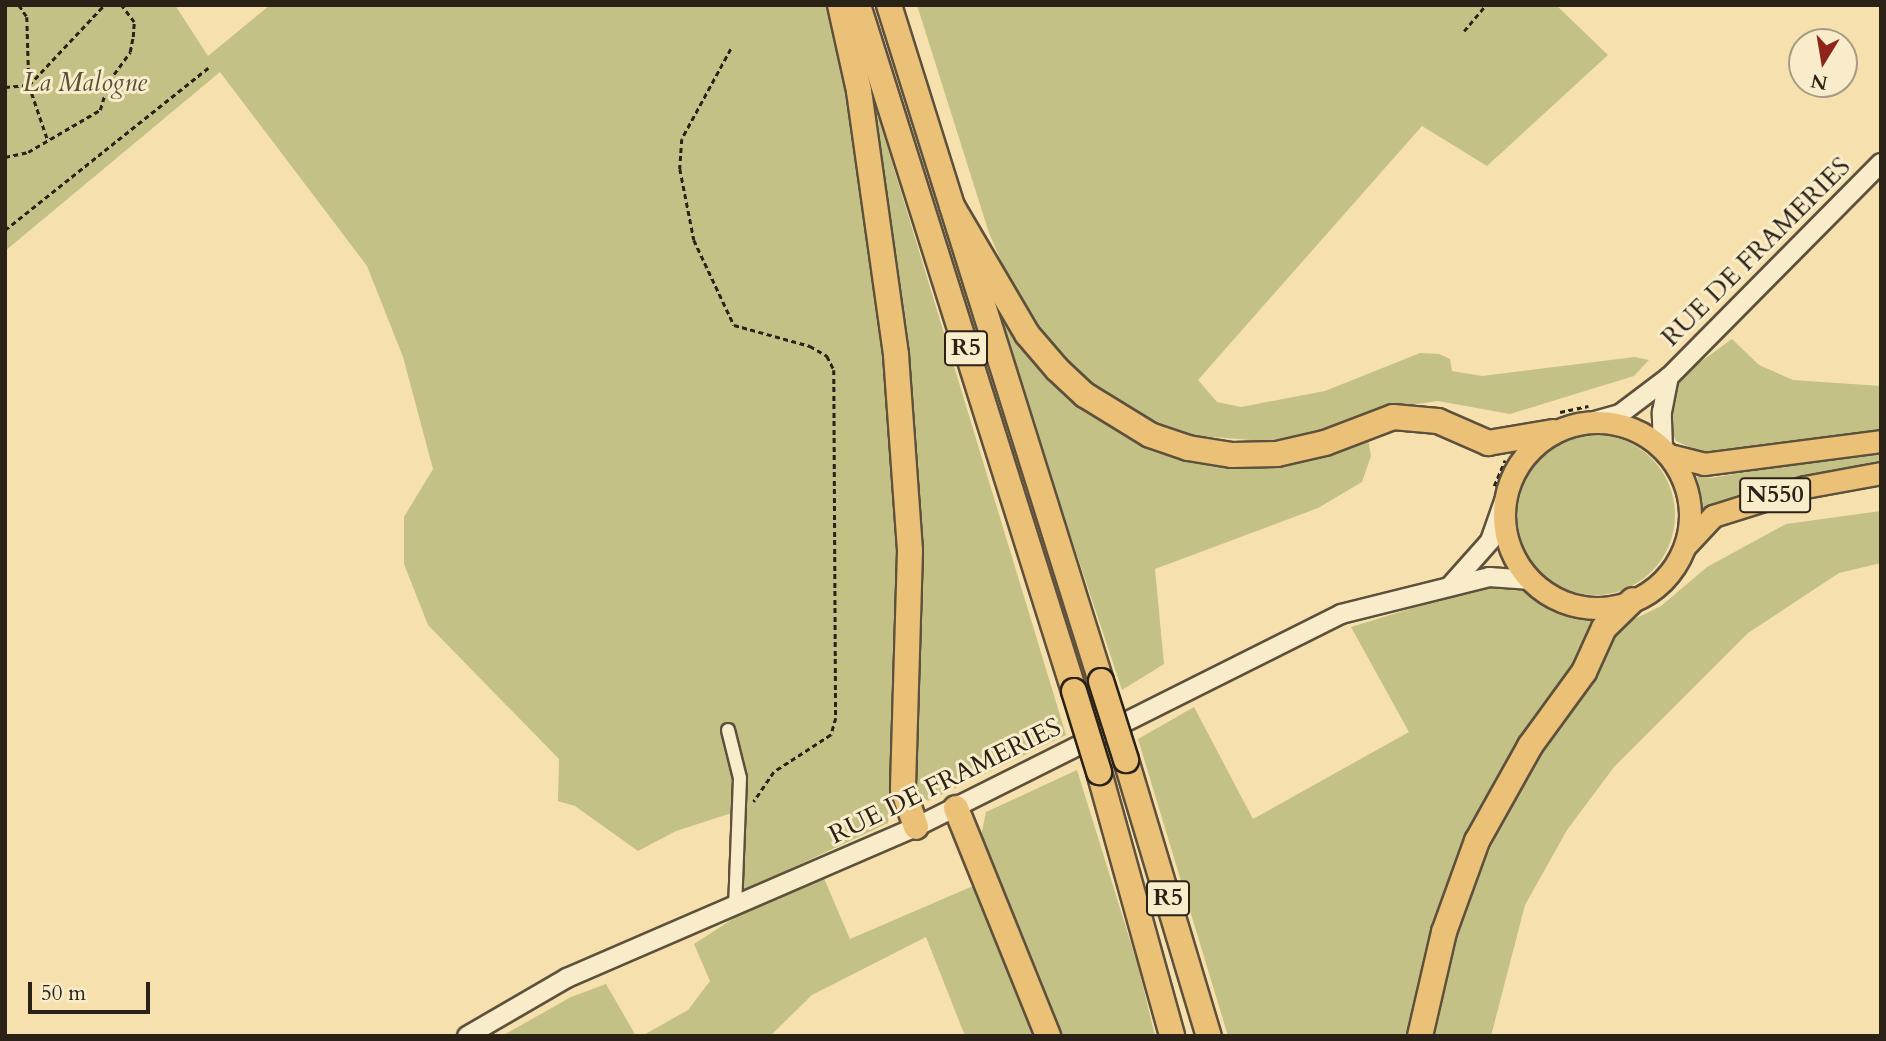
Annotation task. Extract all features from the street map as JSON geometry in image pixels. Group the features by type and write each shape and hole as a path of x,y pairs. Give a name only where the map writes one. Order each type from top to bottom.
{"highway":[{"path":"840,5 859,91 896,355 909,551 903,789 916,827"},
{"name":"R5","path":"858,5 1099,772 1172,1036"},
{"name":"R5","path":"889,5 1126,760 1209,1036"},
{"path":"952,206 1027,334 1056,369 1118,419 1150,435 1188,448 1232,455 1277,454 1325,443 1393,416 1438,421 1488,443 1597,413 1632,428 1666,452 1687,489 1690,518 1685,547 1664,579 1633,600 1604,628 1584,672 1530,746 1477,841 1444,932 1420,1036"},
{"path":"1553,423 1521,461 1498,498 1511,552 1531,580 1561,601 1578,606 1615,606 1633,600"},
{"name":"N550","path":"1666,452 1704,464 1881,441"},
{"name":"N550","path":"1685,547 1713,516 1805,487 1881,473"},
{"path":"956,808 1048,1036"}],"main road":[{"name":"RUE DE FRAMERIES","path":"1597,413 1620,414 1669,377 1881,163"},
{"path":"1666,452 1662,412 1669,377"},
{"path":"1451,585 1490,541 1498,498"},
{"name":"RUE DE FRAMERIES","path":"467,1036 567,978 916,827 1341,614 1489,577 1531,580"}],"street":[{"path":"728,730 740,778 735,907"}],"path":[{"path":"19,5 27,16 29,85 47,138"},
{"path":"5,87 29,85 104,5"},
{"path":"5,158 29,152 47,138 100,110 109,81 130,52 134,37 134,22 121,5"},
{"path":"1464,31 1486,5"},
{"path":"731,49 682,139 680,169 694,240 734,325 810,346 827,356 834,370 836,718 831,735 774,772 753,804"},
{"path":"5,230 208,68"},
{"path":"1553,423 1597,413"},
{"path":"1498,498 1510,450"}],"green space":[{"name":"La Malogne","path":"5,5 175,5 208,56 270,5 828,5 861,160 885,361 899,569 897,765 888,823 743,891 735,862 738,811 676,831 638,851 575,806 558,801 559,759 428,625 404,564 404,517 433,469 403,357 367,266 220,72 5,251"},
{"path":"917,5 1556,5 1608,55 1487,166 1422,126 1198,380 1217,402 1241,407 1325,391 1420,353 1439,354 1450,359 1452,371 1482,376 1635,357 1649,360 1634,376 1510,414 1438,401 1376,410 1302,437 1264,441 1187,435 1126,410 1084,379 1046,341 1013,288 989,233"},
{"path":"868,83 1066,735 928,801 917,793 914,778"},
{"path":"1010,321 1163,447 1368,438 1371,456 1362,482 1318,508 1155,569 1164,664 1122,690 1001,327"},
{"path":"1732,339 1759,365 1793,380 1881,386 1881,430 1704,454 1676,441 1670,426 1671,392 1688,371"},
{"path":"1595,435 1626,441 1651,459 1669,484 1675,515 1669,546 1651,571 1626,589 1595,595 1564,589 1539,571 1521,546 1515,515 1521,484 1539,459 1564,441"},
{"path":"1881,451 1881,460 1755,487 1703,513 1697,475 1710,478"},
{"path":"1881,511 1881,563 1839,573 1748,633 1614,767 1567,830 1525,905 1491,1036 1432,1036 1464,907 1485,859 1533,761 1600,669 1610,639 1622,625 1661,606 1707,567 1786,524"},
{"path":"1491,584 1519,587 1555,607 1599,617 1580,659 1537,716 1410,1036 1228,1036 1138,739 1194,707 1253,819 1409,732 1351,627"},
{"path":"1077,770 1138,966 1155,1036 1057,1036 981,836 986,812"},
{"path":"820,869 850,939 980,883 1035,1036 965,1036 926,937 812,995 770,1036 642,1036 688,1010 710,981 694,944 742,913 754,899"},
{"path":"606,984 636,1036 502,1036 571,997"}]}
